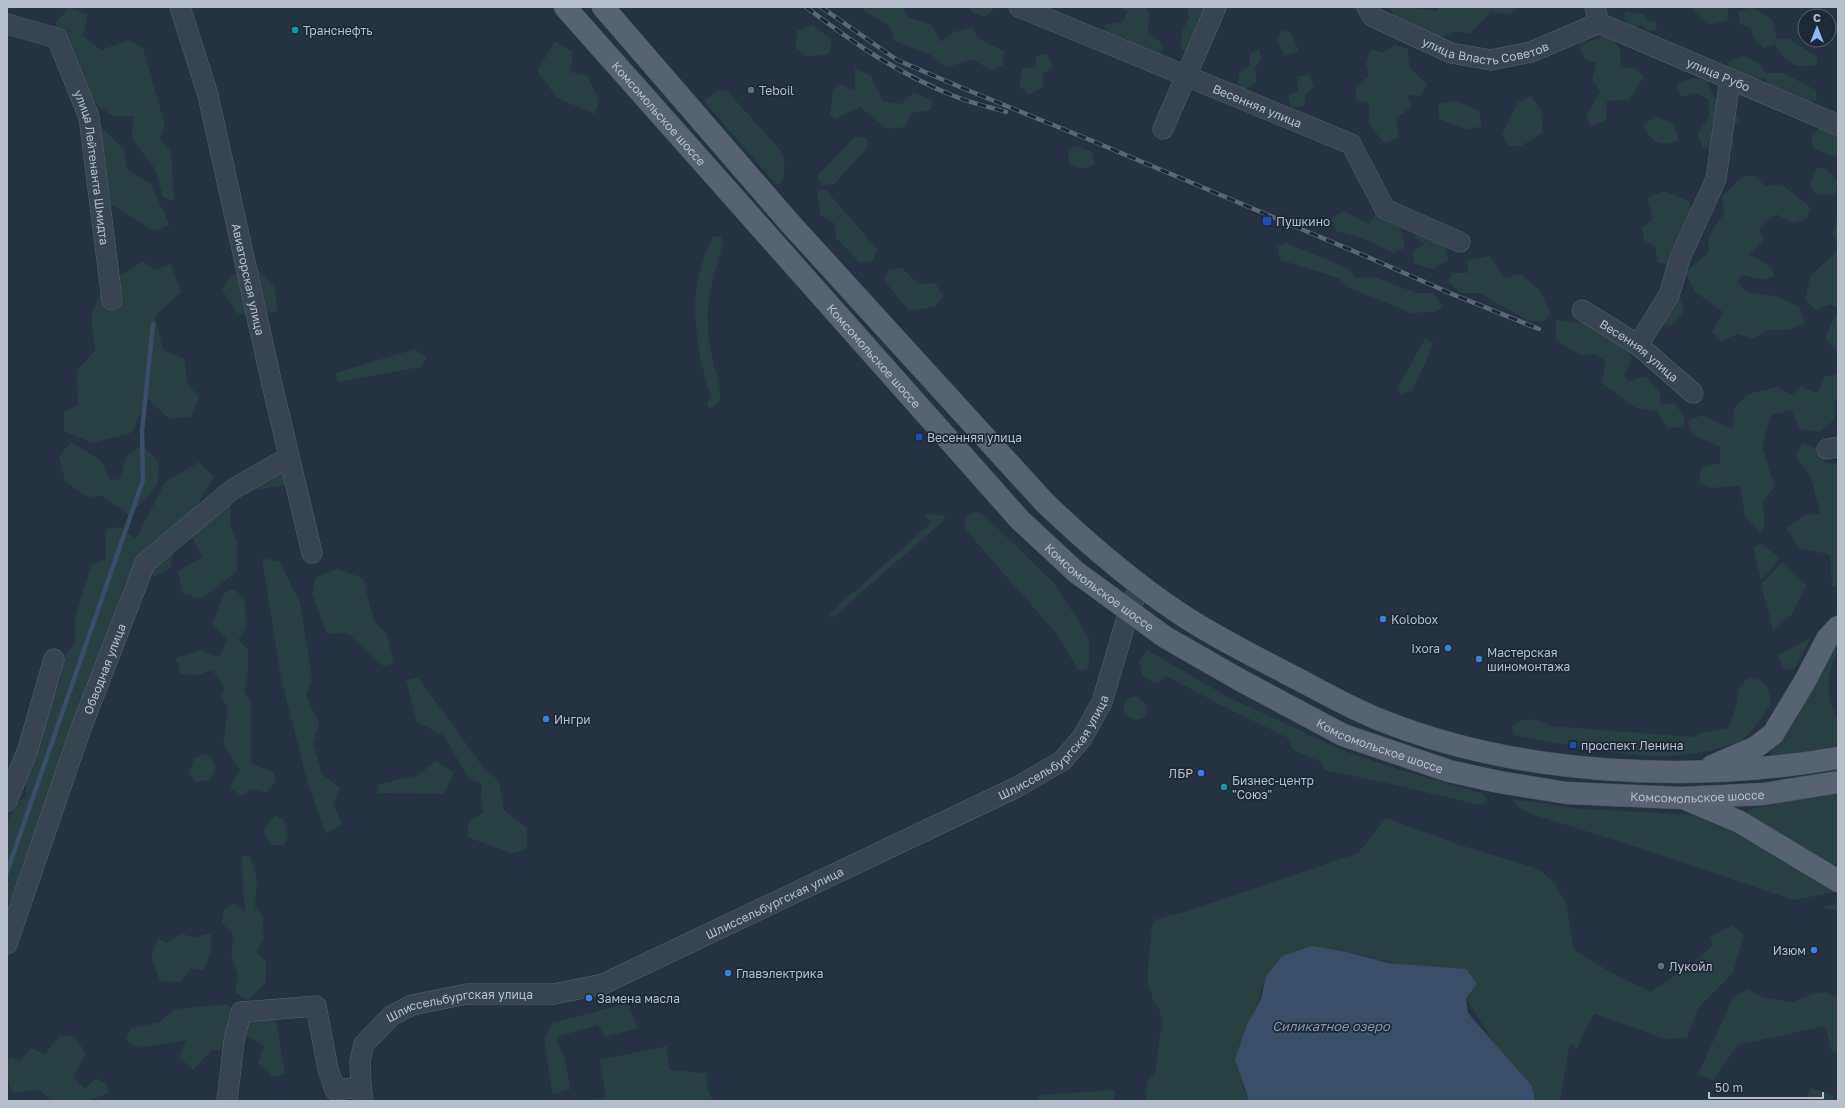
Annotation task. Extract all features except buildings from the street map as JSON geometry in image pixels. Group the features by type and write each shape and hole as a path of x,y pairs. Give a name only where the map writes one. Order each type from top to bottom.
{"main road":[{"name":"Комсомольское шоссе","path":"565,7 1020,520 1076,572 1165,637 1240,680 1343,734 1449,771 1499,782 1568,792 1681,798 1764,794 1838,782"},
{"name":"Комсомольское шоссе","path":"603,7 788,221 1045,503 1082,538 1140,586 1180,614 1238,648 1341,702 1384,722 1454,745 1505,756 1577,766 1698,772 1760,769 1838,758"},
{"path":"1698,772 1756,747 1773,734 1805,681 1827,639 1838,627"},
{"path":"1681,798 1740,822 1838,881"}],"street":[{"name":"Авиаторская улица","path":"180,7 208,95 312,553"},
{"name":"Весенняя улица","path":"1020,7 1351,144 1385,210 1460,242"},
{"path":"1163,129 1187,77 1216,7"},
{"name":"улица Власть Советов","path":"1370,12 1451,53 1491,60 1531,52 1597,15"},
{"name":"улица Рубо","path":"1597,15 1730,79 1838,125"},
{"name":"улица Лейтенанта Шмидта","path":"7,24 57,38 89,116 112,300"},
{"path":"1638,346 1670,295 1680,258 1716,179 1730,79"},
{"name":"Весенняя улица","path":"1582,310 1638,346 1693,393"},
{"name":"Обводная улица","path":"7,944 80,732 145,563 233,489 289,457"},
{"name":"Шлиссельбургская улица","path":"227,1101 234,1041 241,1012 316,1006 328,1069 335,1090 362,1094 360,1061 364,1044 392,1016 412,1005 467,994 554,994 603,984 1017,787 1062,761 1082,738 1102,702 1129,611 1140,586"},
{"path":"7,801 28,749 54,659"}],"green space":[{"path":"864,7 904,7 907,17 931,24 941,42 954,32 973,27 977,38 1004,51 1003,65 992,71 972,59 946,68 929,54 894,41 890,26 864,11"},
{"path":"970,7 996,7 984,17 971,12"},
{"path":"1119,7 1145,7 1150,16 1147,30 1163,45 1159,60 1140,63 1126,39 1103,33 1105,24 1121,23 1128,12"},
{"path":"1187,7 1209,7 1205,17 1197,22 1202,37 1188,53 1180,48 1183,29 1189,19"},
{"path":"1389,7 1408,7 1437,11 1439,7 1518,7 1511,14 1491,12 1469,34 1454,31 1440,39 1394,15"},
{"path":"1692,7 1727,7 1729,20 1711,25 1694,12"},
{"path":"1751,7 1772,19 1777,39 1790,39 1797,44 1797,48 1804,48 1817,57 1817,65 1802,66 1792,63 1783,56 1775,44 1764,48 1754,39 1751,28 1740,24 1738,12"},
{"path":"69,8 88,14 83,36 101,50 129,40 143,48 165,126 160,139 171,151 174,201 163,197 155,169 132,139 133,116 113,116 63,81 55,54 63,39 55,23"},
{"path":"1625,12 1644,14 1646,20 1656,22 1657,30 1647,31 1643,26 1632,27 1624,20"},
{"path":"813,25 832,40 829,54 807,57 796,48 797,31"},
{"path":"1282,30 1291,33 1299,51 1284,56 1277,40"},
{"path":"1608,34 1620,48 1621,67 1636,68 1644,77 1629,100 1607,101 1606,120 1590,126 1586,116 1600,91 1592,80 1596,63 1584,59 1579,43 1594,40"},
{"path":"555,41 573,52 570,72 588,76 599,101 595,114 557,98 537,71"},
{"path":"1394,45 1408,49 1409,67 1427,84 1422,96 1406,95 1412,107 1396,118 1399,138 1384,143 1369,124 1369,103 1356,100 1356,87 1369,76 1366,64 1371,49 1382,53"},
{"path":"1259,49 1262,59 1255,68 1257,82 1243,91 1206,78 1238,84 1239,73 1250,65 1250,53"},
{"path":"1047,53 1053,67 1043,74 1044,86 1029,95 1019,86 1022,68 1035,67 1037,56"},
{"path":"1743,56 1758,63 1766,73 1783,73 1816,90 1817,101 1802,103 1771,90 1765,78 1747,82 1730,75 1728,62"},
{"path":"855,68 871,76 883,101 901,104 914,92 932,100 931,110 912,113 905,127 887,129 860,107 835,119 830,114 833,90 839,84 855,90"},
{"path":"1310,75 1314,88 1305,95 1305,105 1291,108 1288,95 1298,92 1297,77"},
{"path":"1692,78 1707,80 1714,98 1735,108 1739,121 1729,129 1735,145 1725,154 1703,148 1697,135 1709,116 1709,100 1695,93 1681,97 1676,84"},
{"path":"718,90 727,91 781,151 785,168 780,184 776,184 704,101"},
{"path":"1531,96 1541,110 1543,133 1521,146 1508,146 1502,134 1518,102"},
{"path":"1456,101 1479,111 1482,126 1469,130 1439,119 1438,104"},
{"path":"1655,116 1673,123 1679,140 1661,144 1650,136 1643,126"},
{"path":"86,124 101,127 124,149 127,170 150,183 170,225 154,231 107,202"},
{"path":"1823,126 1838,132 1838,158 1814,149 1811,135"},
{"path":"855,137 867,138 867,148 834,184 821,185 817,176"},
{"path":"1077,146 1092,152 1095,164 1082,169 1069,164 1068,149"},
{"path":"1816,168 1827,169 1838,181 1838,189 1834,195 1815,194 1810,184"},
{"path":"1754,175 1765,186 1781,184 1811,208 1807,219 1792,223 1776,214 1759,229 1764,240 1749,255 1771,266 1774,276 1763,280 1742,275 1737,281 1746,292 1775,296 1800,307 1805,323 1789,330 1767,330 1752,339 1737,334 1722,341 1712,332 1723,312 1695,292 1685,272 1709,252 1708,237 1725,212 1722,197 1741,177"},
{"path":"817,190 826,190 877,249 873,261 860,263 836,238 834,223 820,215"},
{"path":"1664,191 1690,202 1695,220 1675,267 1658,262 1655,247 1644,240 1642,227 1653,219 1647,197"},
{"path":"1378,210 1390,217 1398,225 1402,234 1405,248 1393,253 1364,239 1336,231 1331,218 1344,211 1369,224"},
{"path":"1838,218 1838,245 1832,234"},
{"path":"1417,226 1443,238 1448,260 1433,269 1414,264 1413,251 1424,244 1415,237"},
{"path":"713,236 721,237 723,243 714,274 707,317 708,333 719,385 720,397 713,407 708,408 707,403 711,396 699,352 695,320 695,304 700,269"},
{"path":"1286,243 1347,268 1356,278 1371,276 1417,293 1434,293 1443,307 1435,312 1411,313 1349,288 1339,278 1280,260 1277,247"},
{"path":"1838,250 1838,309 1830,304 1816,310 1805,300 1810,276"},
{"path":"1489,256 1505,278 1521,274 1539,289 1551,314 1544,322 1529,321 1479,293 1461,293 1448,282 1452,273 1468,273 1467,261"},
{"path":"143,261 155,270 171,264 181,292 155,316 163,350 185,359 187,383 199,397 191,417 169,419 148,399 131,433 92,443 64,431 64,412 78,404 77,370 95,351 91,317 102,288"},
{"path":"256,268 275,287 277,311 253,317 237,313 222,290 230,276"},
{"path":"902,268 919,284 935,283 944,296 935,307 909,311 884,280 889,269"},
{"path":"1680,298 1684,312 1673,325 1660,324 1669,300"},
{"path":"1838,309 1838,354 1825,338"},
{"path":"1592,319 1625,335 1632,358 1624,376 1629,381 1646,376 1659,391 1661,405 1674,403 1684,416 1684,427 1667,428 1657,411 1636,408 1602,383 1605,361 1595,354 1581,356 1556,340 1556,320 1574,323"},
{"path":"1425,339 1434,343 1413,390 1400,395 1397,389"},
{"path":"415,349 427,358 421,367 338,382 335,373"},
{"path":"1838,374 1838,401 1835,401 1834,420 1820,432 1800,429 1791,410 1771,415 1762,447 1775,487 1762,502 1765,526 1760,532 1745,517 1740,486 1709,488 1699,482 1701,468 1720,463 1720,447 1693,435 1688,421 1702,415 1733,429 1734,408 1748,394 1778,387 1792,395 1802,386 1817,394 1824,377"},
{"path":"71,442 101,461 110,480 120,479 126,457 142,445 159,462 157,485 130,516 102,496 87,497 65,481 59,456"},
{"path":"1802,443 1819,449 1825,463 1838,464 1838,588 1832,586 1830,555 1800,548 1786,528 1803,516 1820,513 1810,475 1795,456"},
{"path":"199,462 214,477 191,515 160,537 174,551 170,568 154,577 136,568 122,588 111,633 22,895 11,897 7,908 7,822 17,802 26,797 26,778 36,694 59,686 62,659 75,643 75,619 91,565 106,559 106,529 120,527 136,539 165,482"},
{"path":"277,463 288,473 287,485 249,491"},
{"path":"231,500 230,524 237,541 237,571 202,599 183,594 178,571 202,557 192,537 201,509"},
{"path":"975,511 982,513 1055,584 1089,638 1089,667 1084,670 1078,670 1059,637 965,529 966,518"},
{"path":"923,513 946,516 940,524 831,619 830,614 839,605 931,523"},
{"path":"1760,543 1779,557 1771,570 1761,580 1753,548"},
{"path":"262,558 280,562 300,603 312,678 306,696 319,723 313,744 322,774 340,788 333,804 342,824 326,834 308,784 281,679"},
{"path":"1782,562 1807,585 1791,615 1773,630 1761,584"},
{"path":"337,569 363,578 374,621 387,634 394,663 383,666 347,633 327,634 312,594 316,577"},
{"path":"234,589 245,599 246,628 238,640 248,649 248,675 244,691 251,702 251,764 273,772 276,782 266,793 251,789 242,796 230,788 240,770 223,744 228,708 221,696 225,688 212,670 195,676 180,673 176,658 201,650 219,657 227,640 212,624 224,593"},
{"path":"1811,638 1795,668 1783,670 1778,655"},
{"path":"1838,641 1838,653 1834,658 1829,677 1829,699 1838,720 1838,749 1773,758 1770,752 1797,717 1833,647"},
{"path":"1147,650 1228,697 1344,751 1397,769 1481,793 1486,797 1485,802 1482,804 1475,804 1324,770 1321,762 1293,750 1288,738 1166,676 1160,682 1153,683 1143,676 1139,661"},
{"path":"418,677 483,767 499,781 504,810 527,828 527,849 511,853 467,837 469,821 484,812 481,799 482,783 469,779 444,736 417,722 406,680"},
{"path":"1748,678 1764,682 1768,688 1771,704 1753,729 1740,741 1699,753 1673,756 1619,753 1513,735 1512,727 1516,723 1531,719 1551,726 1693,737 1704,732 1728,728 1736,706 1739,688"},
{"path":"1137,696 1144,703 1147,710 1146,717 1137,720 1124,715 1124,703 1129,698"},
{"path":"206,754 216,766 210,780 195,782 189,775 194,758"},
{"path":"436,761 454,773 444,794 379,793 376,785 418,775"},
{"path":"1838,792 1838,874 1746,813 1755,808"},
{"path":"1512,799 1583,809 1703,815 1718,821 1838,892 1793,900 1630,845 1528,813 1517,806"},
{"path":"275,816 284,819 288,837 284,845 272,845 263,830"},
{"path":"1386,818 1460,845 1538,869 1554,882 1567,905 1573,949 1612,973 1651,992 1694,963 1713,945 1710,937 1732,925 1744,934 1733,973 1698,1008 1687,1038 1665,1039 1595,1014 1587,1026 1577,1049 1570,1043 1560,1101 1535,1101 1532,1086 1494,1043 1466,998 1466,969 1398,964 1339,950 1266,976 1255,1010 1242,1084 1249,1101 1146,1101 1147,1082 1156,1070 1159,1039 1163,1024 1159,1009 1154,1003 1147,979 1152,925 1154,920 1188,911 1358,853"},
{"path":"242,856 250,856 257,880 255,907 263,917 264,940 256,952 266,960 266,982 248,1000 235,992 238,976 231,954 233,935 222,923 223,910 234,903 246,913 243,890"},
{"path":"1838,903 1838,912 1822,907"},
{"path":"181,933 194,938 211,933 211,953 203,970 191,968 181,982 160,981 151,957 158,938 166,943"},
{"path":"1747,989 1763,998 1792,1002 1812,994 1825,992 1838,997 1838,1052 1832,1053 1825,1026 1738,1045 1713,1080 1698,1074 1733,998"},
{"path":"262,1000 275,1013 285,1074 273,1077 258,1063 264,1046 239,1031 231,1050 212,1050 193,1070 179,1057 186,1040 137,1048 126,1040 131,1028 160,1022 174,1009 228,1004 239,1019 248,1002"},
{"path":"628,1003 638,1028 605,1037 598,1025 560,1036 557,1040 564,1057 571,1089 552,1094 545,1037 552,1023"},
{"path":"59,1036 74,1036 86,1053 73,1077 85,1089 96,1078 107,1084 108,1093 88,1101 52,1101 40,1090 12,1093 7,1076 7,1061 11,1058 20,1061 30,1048 45,1054"},
{"path":"667,1046 669,1070 706,1073 708,1090 713,1101 586,1101 606,1097 599,1060"},
{"path":"1811,1088 1834,1096 1832,1101 1805,1101"},
{"path":"1115,1090 1114,1101 1039,1101 1038,1095"}],"water":[{"name":"Силикатное озеро","path":"1312,946 1347,952 1388,963 1466,969 1477,984 1466,998 1468,1013 1532,1086 1535,1101 1249,1101 1235,1059 1247,1025 1261,999 1266,976 1282,956"}],"waterway":[{"path":"7,872 143,480 142,431 153,324"}],"railway":[{"path":"806,7 877,57 914,78 973,103 1006,112"},
{"path":"821,7 897,60 1095,142 1452,294 1539,329"}],"place":[{"name":"Транснефть","path":"295,30"},
{"name":"Teboil","path":"751,90"},
{"name":"Пушкино","path":"1267,221"},
{"name":"Весенняя улица","path":"919,437"},
{"name":"Kolobox","path":"1383,619"},
{"name":"Ixora","path":"1448,648"},
{"name":"Мастерская шиномонтажа","path":"1479,659"},
{"name":"Ингри","path":"546,719"},
{"name":"проспект Ленина","path":"1573,745"},
{"name":"ЛБР","path":"1201,773"},
{"name":"Бизнес-центр \"Союз\"","path":"1224,787"},
{"name":"Изюм","path":"1814,950"},
{"name":"Лукойл","path":"1661,966"},
{"name":"Главэлектрика","path":"728,973"},
{"name":"Замена масла","path":"589,998"}]}
